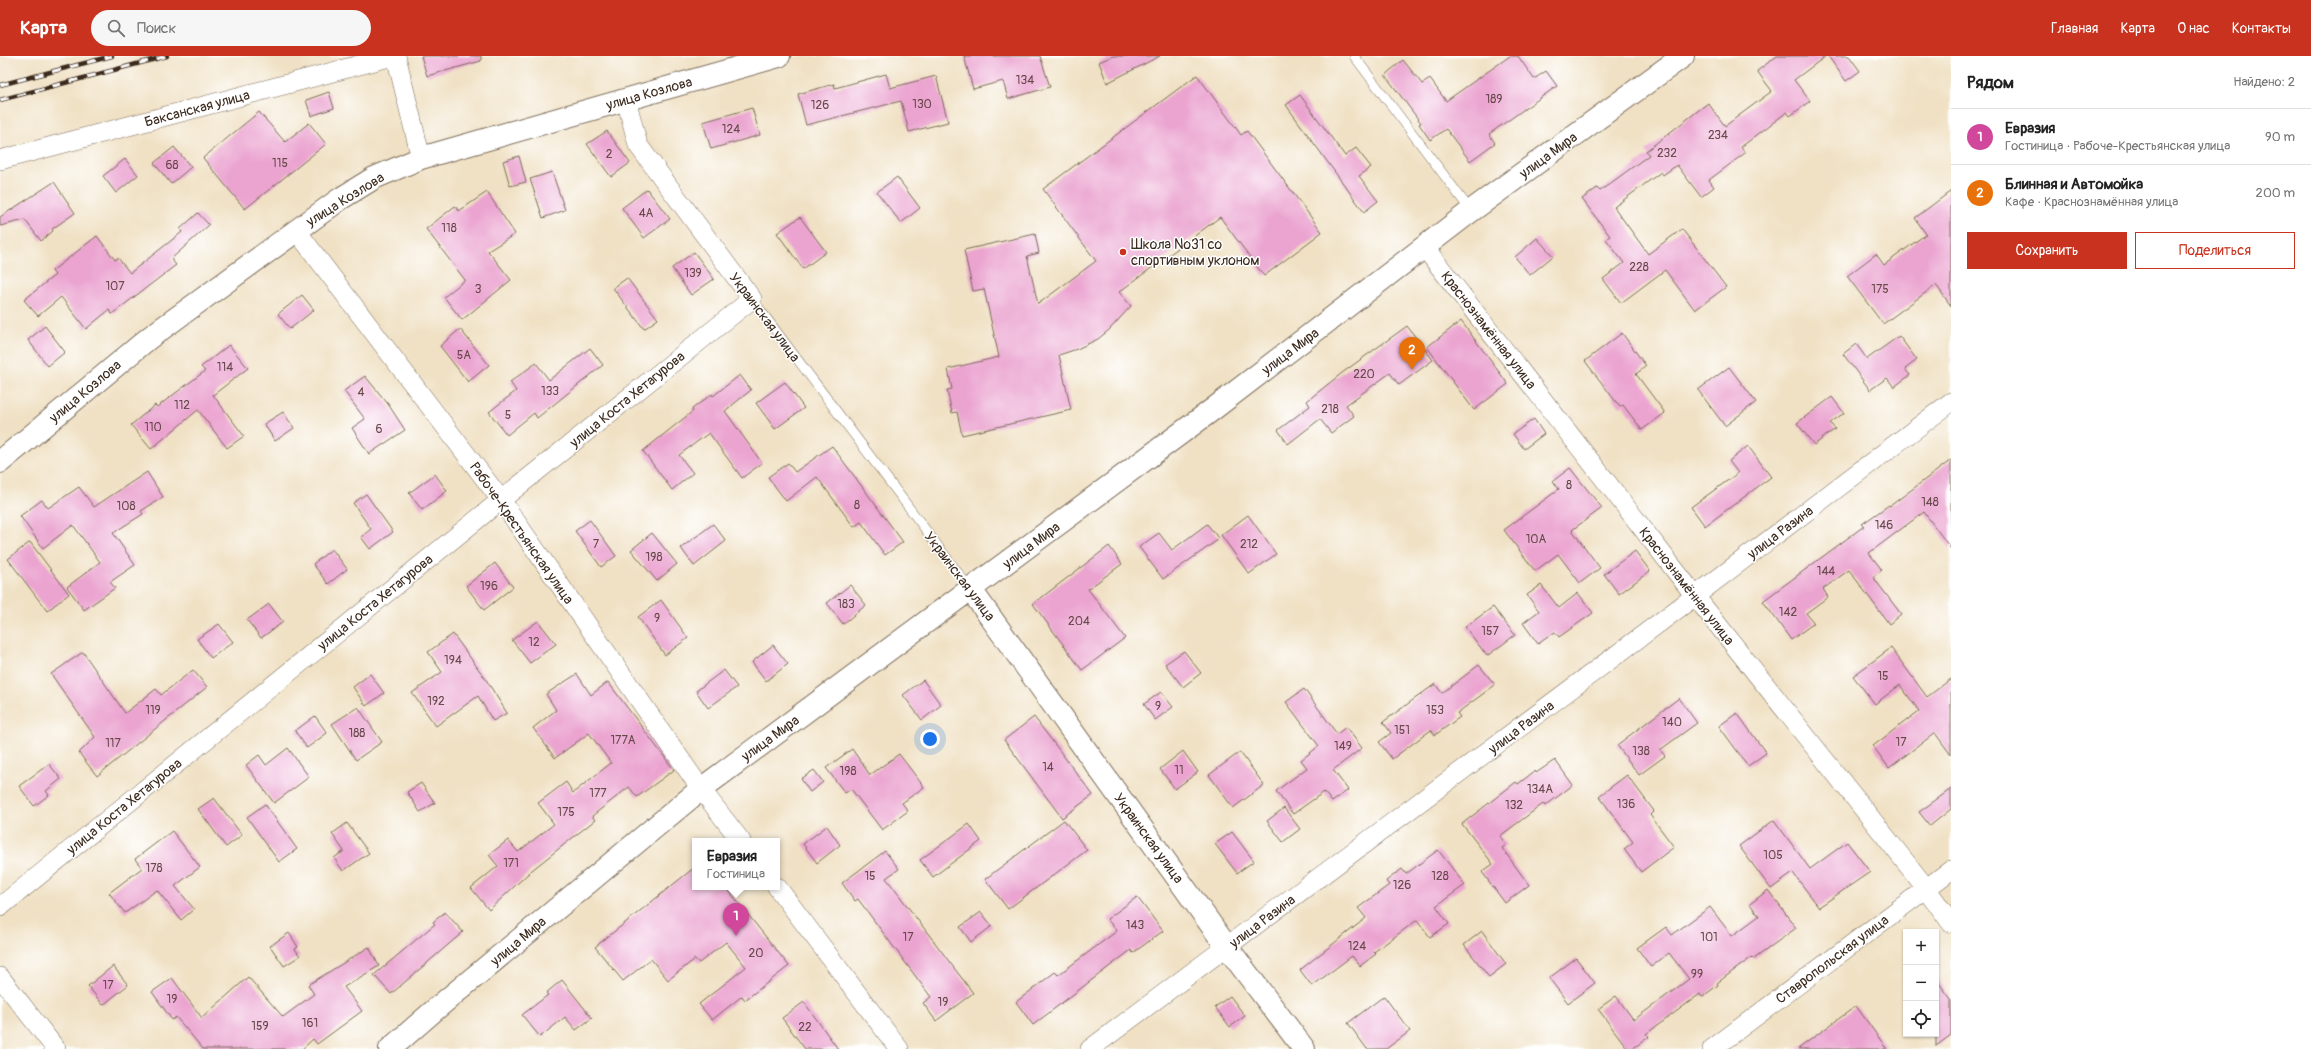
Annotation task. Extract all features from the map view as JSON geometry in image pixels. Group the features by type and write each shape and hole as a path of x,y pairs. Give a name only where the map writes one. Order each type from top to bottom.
{"main road":[{"name":"улица Козлова","path":"0,462 149,338 296,230 340,199 374,178 421,158 779,56"},
{"name":"улица Мира","path":"390,1049 437,1008 701,789 972,590 1425,248 1471,211 1683,56"},
{"name":"Украинская улица","path":"972,590 1227,947 1304,1049"}],"street":[{"name":"Баксанская улица","path":"0,160 395,56 421,158"},
{"name":"Украинская улица","path":"626,99 638,145 752,299"},
{"name":"Рабоче-Крестьянская улица","path":"296,230 501,500 701,789 740,838"},
{"name":"Краснознамённая улица","path":"1425,248 1695,596 1926,888 1951,923"},
{"name":"улица Коста Хетагурова","path":"0,907 501,500 752,299"},
{"name":"улица Разина","path":"1090,1049 1695,596 1951,402"},
{"name":"Ставропольская улица","path":"1712,1049 1951,870"},
{"path":"779,890 899,1049"},
{"path":"0,977 56,1049"}],"lane":[{"path":"1354,56 1471,211"},
{"name":"Украинская улица","path":"752,299 972,590"}],"building":[{"path":"421,56 481,56 481,61 427,76"},
{"path":"964,56 1040,56 1050,87 1008,99 1003,81 973,89"},
{"path":"1113,56 1160,56 1107,83 1099,62"},
{"path":"1510,56 1518,56 1534,79 1546,71 1557,86 1489,134 1495,143 1470,161 1446,129 1430,140 1419,124 1421,123 1385,75 1403,60 1422,84 1430,79 1446,101"},
{"path":"1777,56 1826,56 1794,80 1810,101 1790,116 1787,112 1741,147 1745,153 1709,180 1714,187 1701,197 1677,165 1663,175 1661,172 1614,207 1648,254 1682,229 1726,287 1695,310 1665,270 1621,303 1603,279 1624,263 1606,239 1610,236 1582,199 1597,188 1600,191 1649,155 1646,151 1708,103 1725,126 1772,91 1757,71"},
{"path":"1828,56 1849,56 1860,71 1846,81"},
{"path":"886,74 890,88 936,76 948,122 909,132 901,101 806,125 798,94 834,84 835,88"},
{"path":"1197,75 1241,135 1247,131 1322,232 1264,276 1220,217 1119,292 1131,306 1109,330 1098,339 1077,349 1059,355 1071,410 962,435 957,412 952,413 947,390 952,389 948,369 999,357 984,289 973,291 964,250 1035,234 1039,253 1027,256 1038,304 1096,261 1043,189"},
{"path":"329,92 334,108 311,116 306,100"},
{"path":"1300,95 1345,156 1356,148 1371,167 1359,176 1378,201 1364,212 1286,105"},
{"path":"752,108 760,135 711,149 703,122"},
{"path":"259,112 285,142 309,123 326,144 245,209 203,158"},
{"path":"607,131 630,163 611,177 587,144"},
{"path":"174,147 191,167 171,184 154,163"},
{"path":"519,156 526,182 510,186 503,161"},
{"path":"125,159 138,175 116,193 103,176"},
{"path":"552,172 565,210 543,218 530,179"},
{"path":"897,177 920,208 901,223 877,192"},
{"path":"54,182 75,213 52,229 53,231 41,241 25,220 0,226 0,217"},
{"path":"647,189 670,219 644,238 622,208"},
{"path":"1951,191 1951,306 1936,285 1883,324 1847,276 1876,254 1884,265 1926,234 1915,218"},
{"path":"487,192 515,234 488,251 511,280 462,320 444,297 465,280 426,229 455,206 459,211"},
{"path":"198,213 209,225 171,259 176,265 112,314 109,310 86,329 61,297 38,316 24,300 55,275 52,271 97,236 115,260 118,258 130,273 182,232 180,229"},
{"path":"800,217 826,252 803,269 777,233"},
{"path":"1537,238 1553,256 1530,275 1515,257"},
{"path":"694,252 714,279 691,295 672,268"},
{"path":"627,278 658,319 644,329 613,288"},
{"path":"302,295 314,310 290,329 278,314"},
{"path":"1461,321 1508,384 1474,410 1427,347"},
{"path":"45,326 65,352 48,366 28,340"},
{"path":"1407,326 1433,360 1399,385 1390,373 1346,405 1354,416 1331,433 1320,419 1288,444 1278,430 1310,406 1307,401 1342,373"},
{"path":"460,329 489,365 468,382 440,346"},
{"path":"1622,333 1646,366 1636,374 1665,413 1642,430 1623,405 1620,407 1585,361"},
{"path":"1899,336 1917,360 1905,369 1910,375 1894,387 1887,378 1870,390 1843,354 1856,344 1867,359"},
{"path":"229,345 248,368 213,395 244,436 227,448 198,410 151,449 131,425 155,405 157,407 205,371 201,367"},
{"path":"590,348 603,365 537,418 534,413 507,435 489,412 516,391 510,382 536,363 549,380"},
{"path":"1729,367 1756,402 1725,426 1698,390"},
{"path":"740,375 751,390 725,411 762,463 742,478 709,433 679,455 693,473 672,490 643,451 693,411 692,409 712,394 713,396"},
{"path":"365,376 388,404 405,430 369,454 352,428 365,419 344,391"},
{"path":"785,382 804,408 775,429 756,403"},
{"path":"1832,397 1844,413 1830,423 1835,429 1814,445 1797,423"},
{"path":"283,412 294,428 275,441 264,424"},
{"path":"1534,419 1544,434 1524,449 1513,434"},
{"path":"832,446 903,542 885,555 861,522 854,527 817,477 786,501 768,477 788,463 795,472"},
{"path":"1748,446 1771,477 1705,526 1691,507 1738,473 1729,461"},
{"path":"1951,460 1951,549 1924,512 1869,553 1882,570 1873,577 1901,614 1889,624 1849,570 1823,589 1828,597 1806,613 1814,623 1791,640 1763,601 1864,526 1862,524 1889,505 1890,506"},
{"path":"1570,468 1602,508 1572,530 1600,568 1580,583 1558,554 1535,571 1504,530 1559,489 1553,481"},
{"path":"147,472 163,497 141,511 143,514 113,533 135,565 110,582 115,588 84,610 67,587 100,562 73,525 43,548 20,516 42,500 48,508 79,487 94,507"},
{"path":"435,474 447,491 422,510 409,493"},
{"path":"366,494 393,532 370,549 361,537 371,529 353,503"},
{"path":"1248,515 1276,554 1249,574 1221,535"},
{"path":"590,520 616,556 601,567 575,531"},
{"path":"713,524 726,541 694,566 681,548"},
{"path":"1207,524 1219,539 1163,579 1139,547 1159,533 1172,550"},
{"path":"652,533 677,564 657,581 631,550"},
{"path":"30,542 69,594 47,611 8,559"},
{"path":"1109,546 1122,564 1088,589 1125,638 1082,670 1033,604"},
{"path":"332,549 347,569 328,584 313,564"},
{"path":"1635,551 1650,571 1619,594 1604,574"},
{"path":"495,563 513,587 484,610 466,586"},
{"path":"850,585 866,605 843,624 827,603"},
{"path":"1541,585 1559,608 1578,593 1593,613 1559,637 1555,632 1538,644 1523,623 1539,611 1527,595"},
{"path":"661,600 688,638 665,655 638,617"},
{"path":"269,604 283,622 261,638 247,620"},
{"path":"1493,607 1515,635 1487,656 1465,627"},
{"path":"538,621 556,644 530,663 512,640"},
{"path":"219,624 233,642 211,658 197,639"},
{"path":"453,634 485,678 507,713 493,721 478,696 436,726 412,693 442,672 428,652"},
{"path":"773,645 788,664 766,681 752,662"},
{"path":"1891,648 1927,697 1951,679 1951,755 1935,733 1889,768 1873,746 1919,711 1900,685 1875,704 1853,676"},
{"path":"1184,651 1201,673 1183,687 1165,664"},
{"path":"83,652 125,713 156,689 161,695 193,670 207,687 97,776 79,753 95,737 51,674"},
{"path":"1479,665 1495,685 1457,713 1460,717 1435,735 1431,730 1392,759 1379,742 1391,733 1383,722 1435,684 1442,693"},
{"path":"724,670 737,687 708,708 696,691"},
{"path":"370,674 384,693 366,706 353,687"},
{"path":"577,674 591,695 608,682 674,770 637,797 629,787 592,816 595,820 532,870 489,910 471,888 498,866 489,855 508,840 518,852 554,824 538,803 566,782 573,793 611,763 589,733 555,758 533,728 556,710 546,694"},
{"path":"923,680 941,705 922,720 903,695"},
{"path":"1304,689 1337,734 1346,727 1362,748 1333,770 1348,790 1332,802 1324,792 1293,814 1276,791 1307,768 1301,760 1319,746 1286,702"},
{"path":"1161,692 1173,707 1155,720 1144,704"},
{"path":"1679,698 1697,723 1660,750 1665,756 1639,775 1617,745"},
{"path":"358,707 382,742 356,760 332,724"},
{"path":"1737,713 1766,753 1748,766 1719,726"},
{"path":"315,716 327,733 307,748 295,731"},
{"path":"1034,717 1093,795 1062,818 1004,740"},
{"path":"288,748 309,777 274,803 246,765 259,755 266,765"},
{"path":"852,749 870,775 899,754 924,787 902,803 908,811 882,830 851,789 845,793 826,768"},
{"path":"1183,751 1198,772 1175,789 1160,769"},
{"path":"1240,752 1264,785 1233,808 1209,775"},
{"path":"1555,760 1573,785 1545,806 1543,804 1500,836 1506,845 1502,848 1529,885 1505,903 1482,872 1493,864 1462,824 1516,782 1518,784 1535,771 1536,773"},
{"path":"49,764 61,779 46,791 49,795 34,806 19,786"},
{"path":"814,770 823,782 810,792 801,779"},
{"path":"1627,775 1654,811 1650,815 1674,847 1641,872 1624,849 1633,842 1599,796"},
{"path":"421,783 435,803 420,812 407,792"},
{"path":"1951,789 1951,809 1930,826 1919,812"},
{"path":"214,798 242,835 226,847 198,809"},
{"path":"265,804 297,849 279,862 247,817"},
{"path":"1284,808 1300,829 1283,842 1267,821"},
{"path":"1064,820 1087,850 1008,909 985,879"},
{"path":"1774,820 1810,869 1847,842 1870,872 1819,907 1793,873 1771,889 1739,846"},
{"path":"347,823 369,853 343,871 334,858 344,851 332,834"},
{"path":"969,824 981,841 933,877 920,860"},
{"path":"827,826 840,845 817,863 803,844"},
{"path":"172,831 200,867 175,886 194,909 181,920 157,890 125,913 109,893 142,868 135,859"},
{"path":"1232,832 1254,861 1237,873 1215,844"},
{"path":"1438,850 1465,885 1436,906 1449,924 1430,937 1417,920 1374,952 1376,954 1360,966 1352,956 1312,986 1300,970 1366,918 1358,908 1389,885 1386,881 1402,869 1406,874"},
{"path":"885,851 899,869 886,878 973,993 936,1021 923,1003 931,997 858,899 855,901 842,883"},
{"path":"692,869 692,890 728,890 789,966 745,1000 742,996 712,1020 699,1004 746,967 726,942 699,963 695,959 668,980 651,959 623,981 595,947"},
{"path":"1768,890 1796,928 1754,959 1752,957 1717,983 1718,985 1702,997 1700,994 1646,1034 1649,1037 1632,1049 1628,1049 1598,1009 1616,996 1633,1019 1635,1019 1689,979 1669,953 1651,967 1637,948 1666,927 1672,935 1710,907 1732,936 1759,916 1750,904"},
{"path":"1137,897 1163,931 1133,953 1131,950 1033,1025 1016,1002 1055,972 1058,975 1117,931 1107,919"},
{"path":"445,912 463,932 391,994 374,975 435,924 433,922"},
{"path":"981,912 992,926 971,942 960,927"},
{"path":"1482,931 1506,964 1489,977 1464,945"},
{"path":"289,933 298,947 295,949 300,956 284,966 270,946"},
{"path":"369,947 379,966 344,987 362,1011 317,1044 313,1039 302,1049 203,1049 176,1017 172,1020 152,992 172,978 202,1018 248,977 283,1017 314,994 308,985"},
{"path":"1576,958 1595,983 1568,1003 1549,978"},
{"path":"113,966 128,985 103,1005 88,986"},
{"path":"562,980 592,1018 576,1030 565,1017 540,1037 522,1015 548,995 546,993"},
{"path":"1939,983 1951,999 1951,1035 1936,1046 1936,1037 1939,1037"},
{"path":"1230,996 1245,1016 1230,1027 1215,1007"},
{"path":"1384,996 1410,1031 1386,1049 1367,1049 1348,1023"},
{"path":"804,1002 838,1049 805,1049 782,1018"},
{"path":"1856,1006 1887,1049 1798,1049"}],"railway":[{"path":"0,85 112,56"},
{"path":"0,100 167,56"}],"place":[{"name":"Школа №31 со спортивным уклоном","path":"1123,252"},
{"name":"Блинная и Автомойка","path":"1412,370"},
{"name":"Евразия","path":"736,936"}]}
